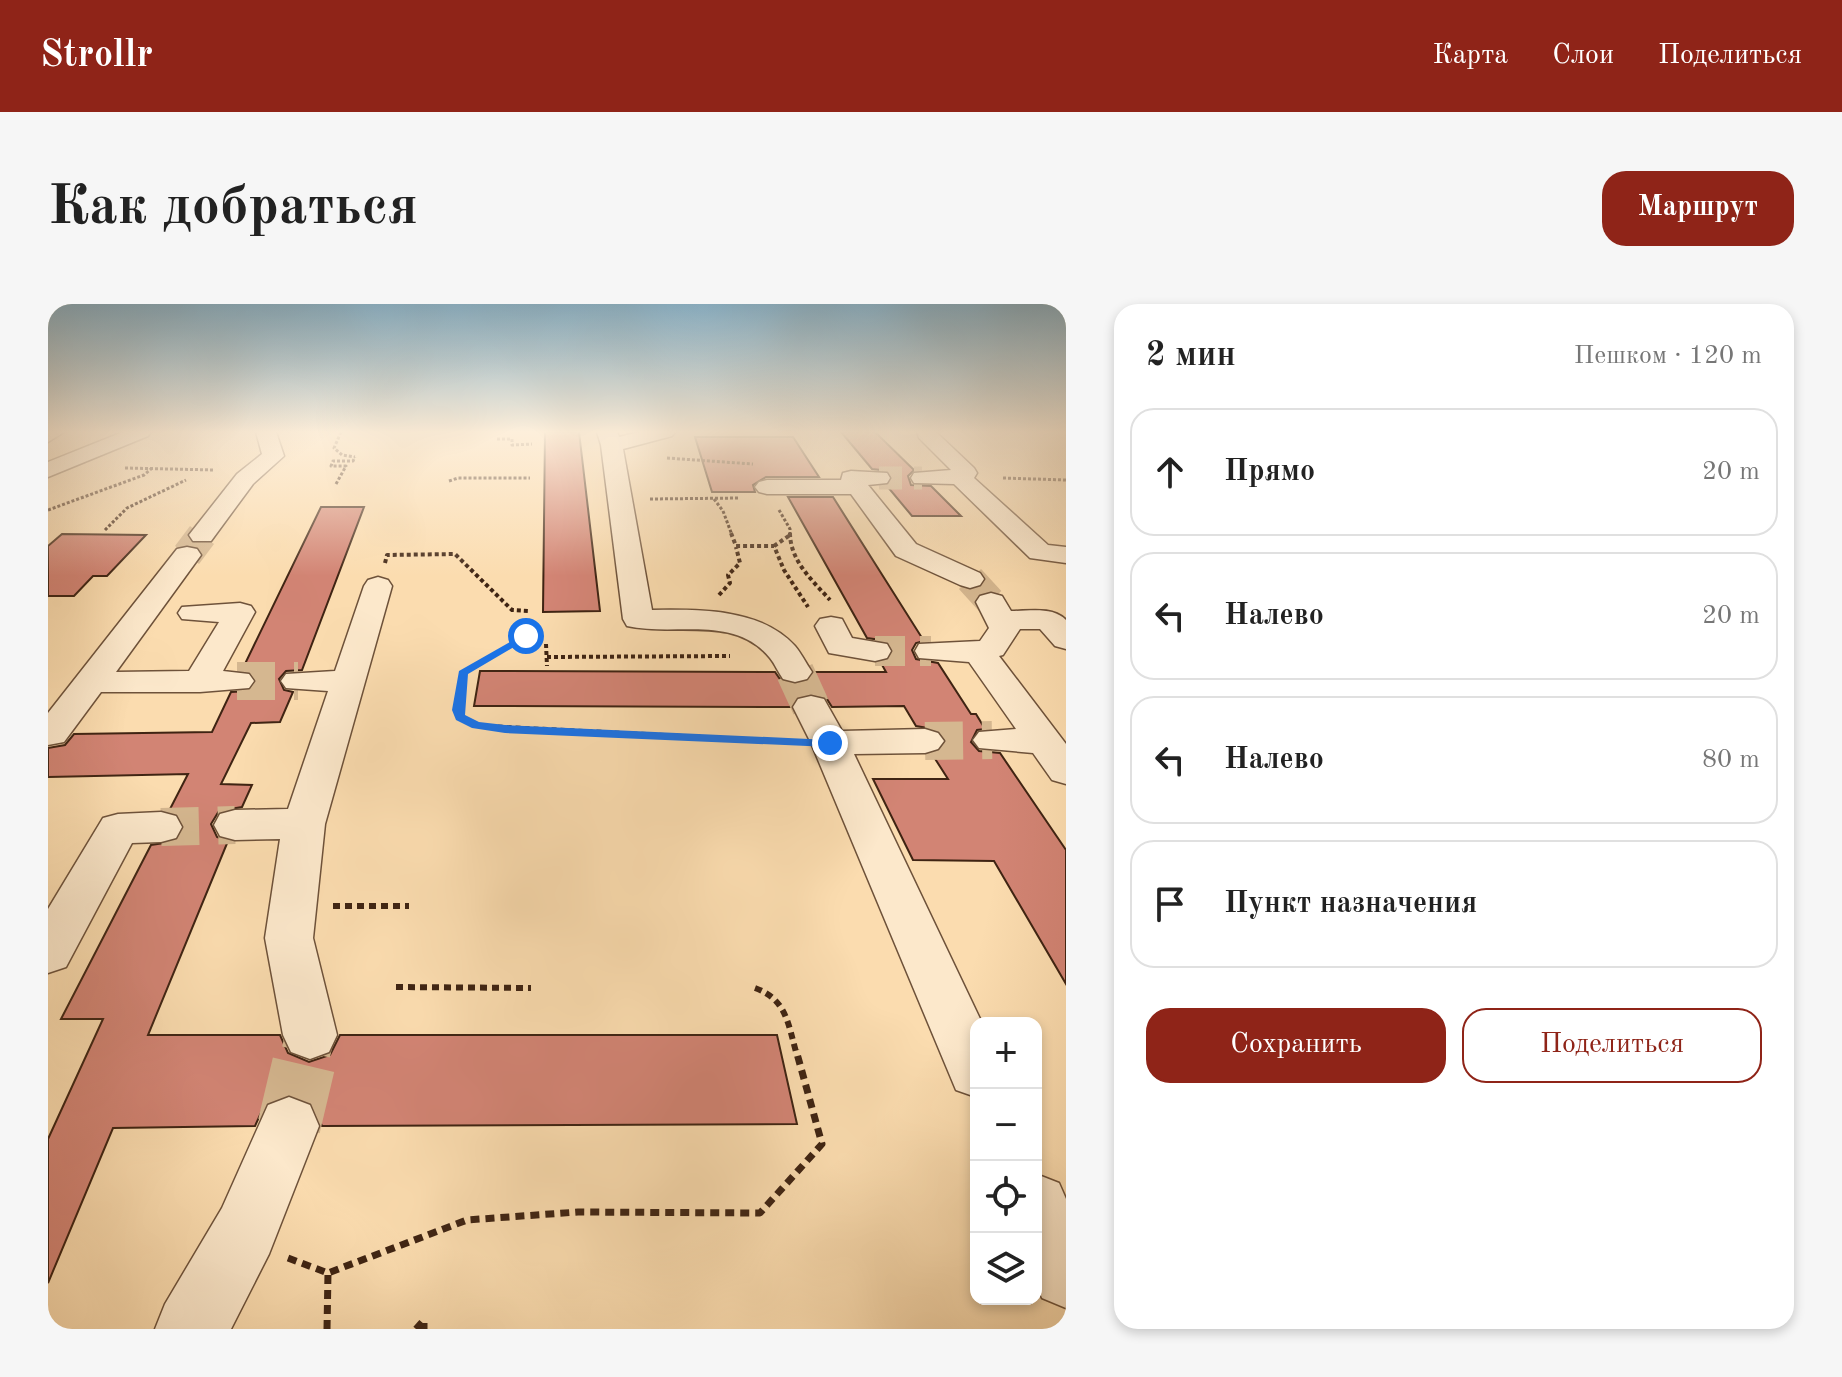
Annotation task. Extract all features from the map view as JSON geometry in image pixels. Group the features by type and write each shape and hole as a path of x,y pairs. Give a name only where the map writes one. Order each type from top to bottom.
{"street":[{"path":"51,734 244,480"},
{"path":"616,480 638,619 712,619 741,626 788,655 795,672"},
{"path":"963,480 1040,552 1066,555"},
{"path":"769,486 869,482 906,550 987,600 1049,620 1066,639"},
{"path":"310,1035 289,938 304,824 381,577"},
{"path":"931,651 979,652 992,648 1005,628 987,600"},
{"path":"90,682 212,690 240,612 193,613"},
{"path":"821,620 840,646 875,651"},
{"path":"979,652 1055,756"},
{"path":"298,681 347,681"},
{"path":"821,725 925,741"},
{"path":"821,725 970,1058"},
{"path":"992,740 1055,756"},
{"path":"235,825 304,824"},
{"path":"48,953 118,829 161,827"},
{"path":"190,1329 217,1289 259,1206 289,1126"},
{"path":"1042,1220 1066,1274"}],"path":[{"path":"48,510 131,480"},
{"path":"105,530 127,508 186,480"},
{"path":"336,484 338,480"},
{"path":"747,480 769,486 799,564 840,611 821,620 784,570 774,546"},
{"path":"649,499 700,498"},
{"path":"712,602 730,583 728,575 740,563 723,511 713,498"},
{"path":"736,546 774,546 790,535"},
{"path":"381,577 387,555 455,554 512,610 528,611"},
{"path":"527,631 526,636 463,673 457,710 460,717 476,726 505,729 821,725"},
{"path":"546,644 547,666"},
{"path":"547,657 726,656"},
{"path":"323,906 409,906"},
{"path":"396,987 531,988"},
{"path":"327,1329 328,1273 467,1220 578,1212 760,1213 822,1144 786,1015 772,994 755,988"},
{"path":"416,1329 424,1320 424,1329"}],"building":[{"path":"544,480 585,480 600,611 543,612"},
{"path":"708,480 761,480 753,485 755,492 712,492"},
{"path":"893,480 909,480 911,485 931,486 961,516 912,516 887,486"},
{"path":"788,497 833,497 924,641 916,643 912,650 916,659 938,663 971,714 976,714 985,729 977,730 971,742 979,751 1000,753 1066,850 1066,984 994,861 913,860 873,779 948,779 932,754 940,751 947,741 939,730 916,726 904,706 832,707 825,696 812,693 797,696 790,707 474,706 480,671 775,672 782,682 794,685 808,682 815,672 886,672 881,663 890,659 894,650 888,641 867,638"},
{"path":"321,507 364,507 302,670 286,671 279,679 284,690 293,692 280,722 251,723 221,784 252,785 242,807 219,811 211,824 217,837 228,841 148,1035 280,1035 288,1053 309,1062 330,1055 340,1035 777,1035 797,1124 322,1126 311,1102 288,1094 265,1104 255,1126 113,1128 48,1283 48,1139 103,1019 61,1019 151,845 177,841 185,828 179,815 169,811 188,774 48,777 48,748 65,745 74,734 212,732 231,692 249,691 256,683 251,672 242,670"},
{"path":"62,534 146,535 107,576 93,576 74,596 48,596 48,546"}],"tunnel":[{"path":"187,555 202,535"},
{"path":"970,579 991,602"},
{"path":"875,651 931,651"},
{"path":"795,672 811,707"},
{"path":"237,681 298,681"},
{"path":"925,741 992,740"},
{"path":"161,827 235,825"},
{"path":"306,1052 310,1035"},
{"path":"289,1126 307,1050"}],"route":[{"path":"526,636 463,673 457,710 460,717 476,726 505,729 830,743"}]}
